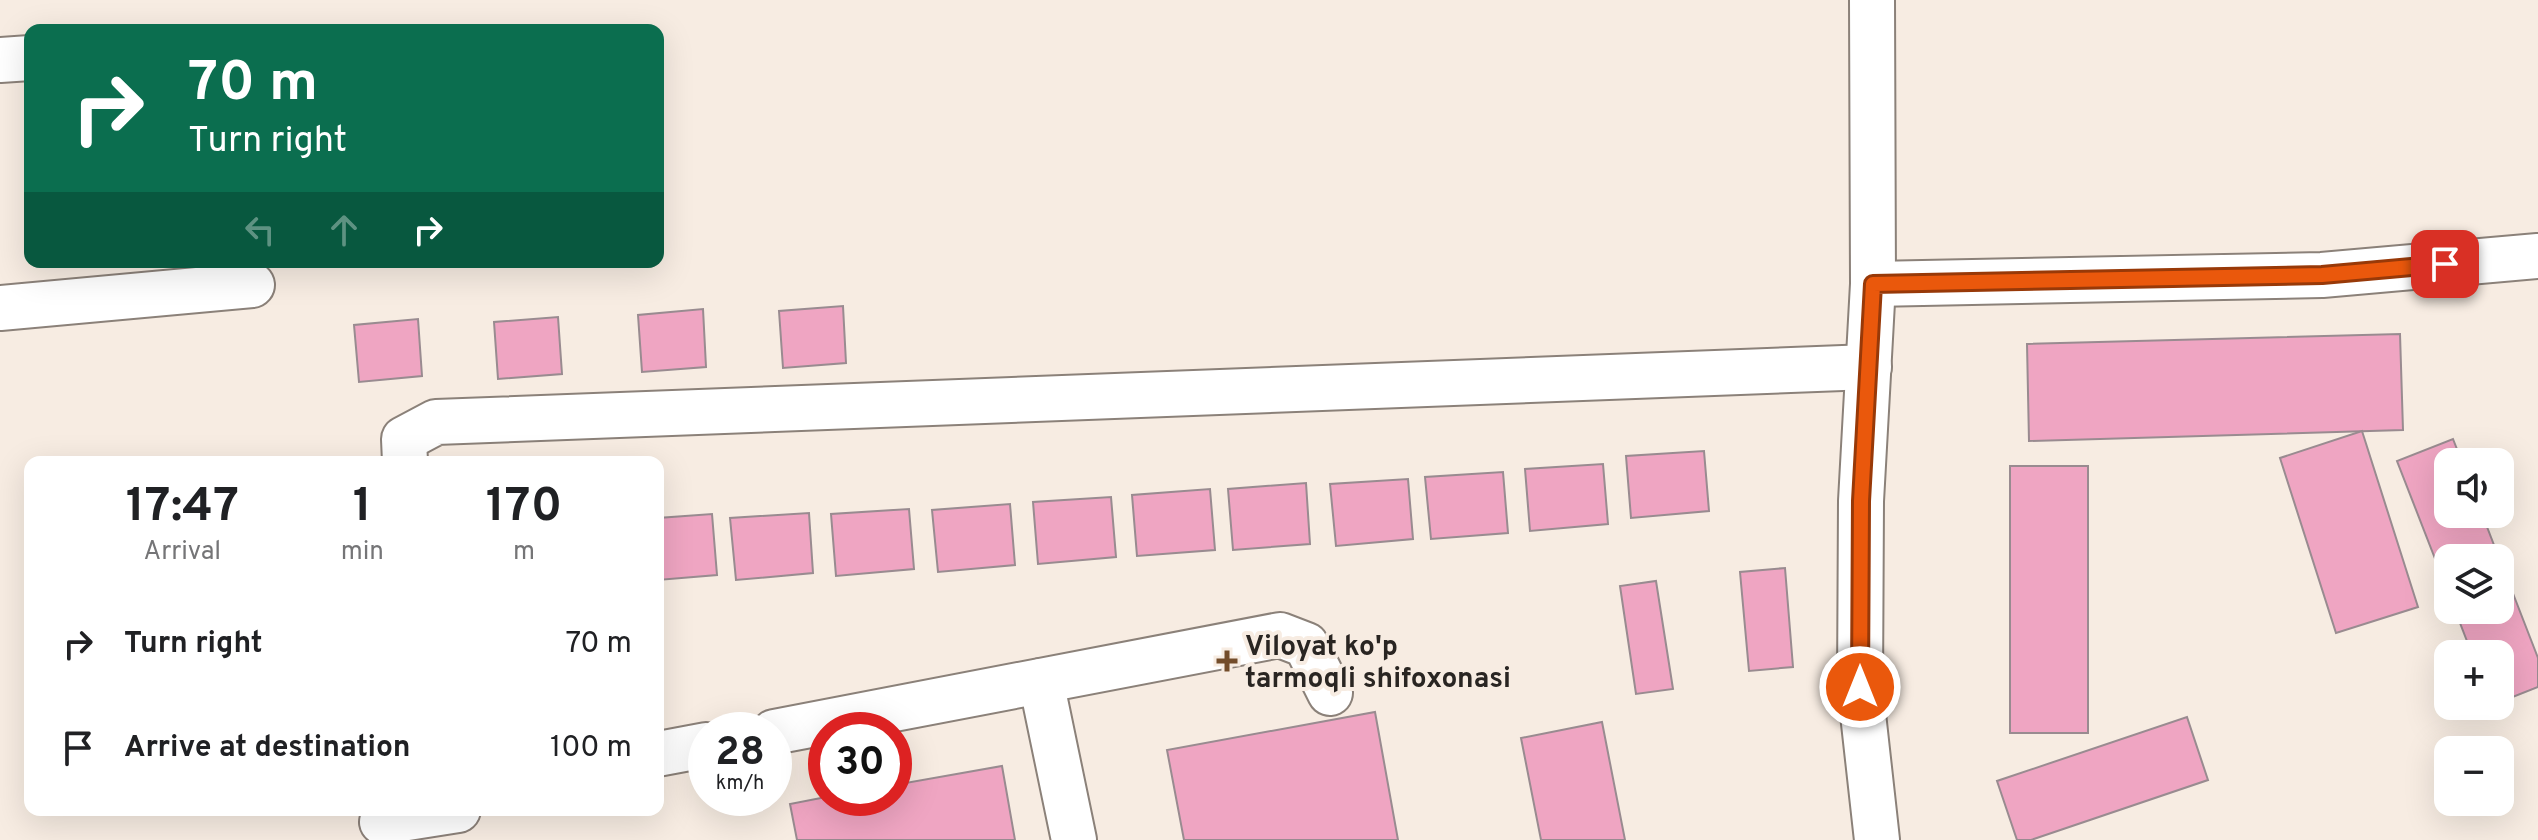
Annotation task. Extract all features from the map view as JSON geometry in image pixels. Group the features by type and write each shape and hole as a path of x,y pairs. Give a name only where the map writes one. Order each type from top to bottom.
{"street":[{"path":"1872,0 1873,284 1861,501 1860,687 1877,840"},
{"path":"0,60 24,58"},
{"path":"1873,284 2322,275 2538,256"},
{"path":"0,308 252,285"},
{"path":"405,456 404,439 436,422 1869,367"},
{"path":"792,729 1280,635 1306,645 1330,693"},
{"path":"1041,681 1074,840"},
{"path":"664,753 688,748"},
{"path":"383,824 426,816"}],"building":[{"path":"843,306 846,363 783,368 779,311"},
{"path":"703,309 706,367 642,372 638,315"},
{"path":"558,317 562,374 498,379 494,322"},
{"path":"418,319 422,376 359,382 354,325"},
{"path":"2400,334 2403,430 2029,441 2027,344"},
{"path":"2362,431 2418,607 2336,633 2280,458"},
{"path":"2453,439 2457,448 2434,448 2434,528 2487,528 2494,544 2434,544 2434,556 2397,461"},
{"path":"1704,451 1709,511 1631,518 1626,456"},
{"path":"1603,464 1608,524 1530,531 1525,469"},
{"path":"2010,466 2088,466 2088,733 2010,733"},
{"path":"1503,472 1508,533 1431,539 1425,477"},
{"path":"1408,479 1413,539 1336,546 1330,484"},
{"path":"1306,483 1310,544 1233,550 1228,489"},
{"path":"1210,489 1215,550 1137,556 1132,495"},
{"path":"1111,497 1116,557 1038,564 1033,502"},
{"path":"1010,504 1015,565 938,572 932,510"},
{"path":"909,509 914,569 836,576 831,514"},
{"path":"809,513 813,573 736,580 730,518"},
{"path":"712,514 717,575 664,579 664,518"},
{"path":"1785,568 1793,667 1749,671 1740,572"},
{"path":"1656,581 1673,689 1636,694 1620,586"},
{"path":"2514,596 2538,658 2538,687 2514,696 2514,640 2467,640 2460,624 2514,624"},
{"path":"1375,712 1398,840 1184,840 1167,750"},
{"path":"2187,717 2208,780 2031,840 2017,840 1997,781"},
{"path":"1602,722 1625,840 1541,840 1521,738"},
{"path":"1002,766 1015,840 797,840 792,804 808,800 808,816 912,816 912,782"}],"place":[{"name":"Viloyat ko'p tarmoqli shifoxonasi","path":"1227,661"}],"route":[{"path":"1860,687 1861,501 1873,284 2322,275 2445,264"}]}
